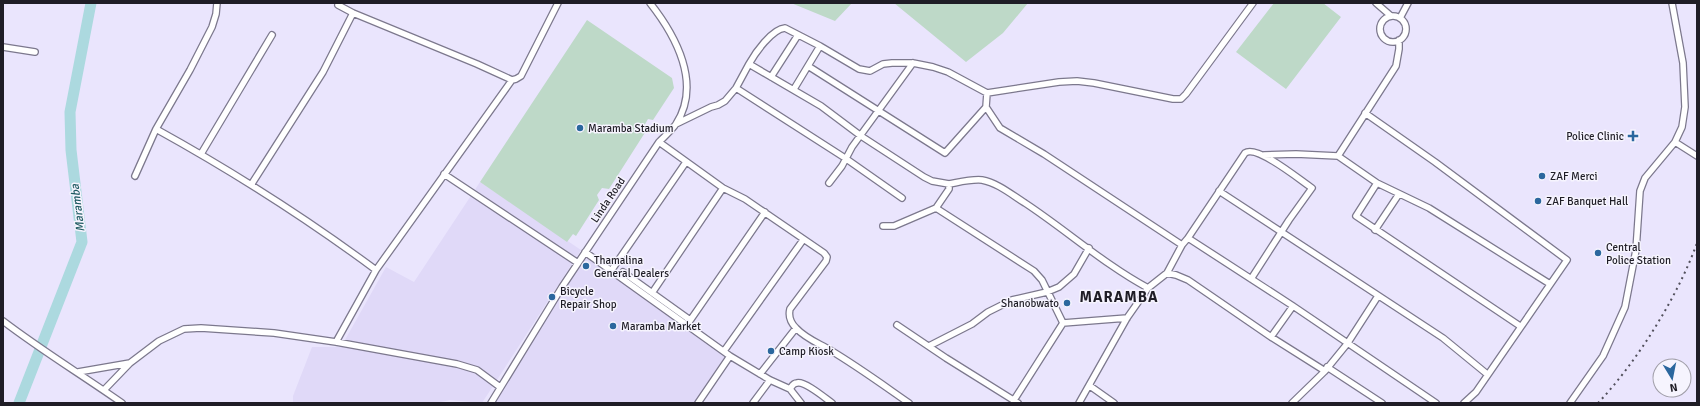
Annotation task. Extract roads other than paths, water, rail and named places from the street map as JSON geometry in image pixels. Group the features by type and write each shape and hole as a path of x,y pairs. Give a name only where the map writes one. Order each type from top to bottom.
{"street":[{"path":"135,176 156,129 190,70 212,27 216,14 217,3"},
{"path":"336,342 376,270 512,80 516,79 523,71 558,3"},
{"name":"Linda Road","path":"491,403 536,327 585,252 659,142 676,124 687,96 684,69 674,38 662,18 650,3"},
{"path":"676,124 724,101 736,88 760,47 777,30 785,28 820,46 859,69 870,71 883,64 913,63 948,72 987,93 1059,82 1078,81 1173,100 1181,99 1253,3"},
{"path":"1376,3 1391,16 1400,18 1405,25 1404,34 1399,40 1395,41 1387,40 1380,31 1383,20 1391,16"},
{"path":"1400,18 1408,3"},
{"path":"1570,403 1603,356 1625,307 1636,250 1640,191 1645,178 1675,142 1682,127 1684,106 1683,64 1672,3"},
{"path":"337,4 354,13 478,64 512,80"},
{"path":"251,185 323,72 354,13"},
{"path":"201,154 272,35"},
{"path":"771,77 798,35"},
{"path":"1338,156 1396,66 1400,49 1399,40"},
{"path":"794,89 820,46"},
{"path":"3,47 35,52"},
{"path":"829,183 842,166 845,158 913,63"},
{"path":"749,64 821,106 861,136 932,181 949,184 983,180 998,185 1050,220 1126,276 1148,288"},
{"path":"808,66 878,112 945,153 986,107 987,93"},
{"path":"736,88 845,158 902,198"},
{"path":"986,107 1000,128 1044,154 1182,245"},
{"path":"1365,113 1435,162 1567,260 1520,326 1476,392 1464,403"},
{"path":"156,129 201,154 251,185 344,246 376,270"},
{"path":"659,142 723,188 745,199 765,212 827,257 826,261 790,309 790,320 796,328 909,403"},
{"path":"1675,142 1697,156"},
{"path":"1079,403 1128,318 1148,288 1167,273 1182,245 1245,153 1248,151 1263,155 1312,188 1251,279"},
{"path":"1263,155 1296,154 1338,156 1377,183 1429,208 1550,284"},
{"path":"611,271 686,162"},
{"path":"444,174 578,263"},
{"path":"1377,183 1356,216 1520,326"},
{"path":"884,226 894,226 936,208 949,189 949,184"},
{"path":"652,293 723,188"},
{"path":"1219,191 1443,338 1488,374"},
{"path":"1375,230 1399,194"},
{"path":"936,208 1034,271 1042,280 1063,324"},
{"path":"688,323 765,212"},
{"path":"1188,238 1293,306 1436,403"},
{"path":"724,351 803,240"},
{"path":"929,346 972,324 988,312 1012,300 1047,292 1059,287 1074,274 1089,248"},
{"path":"585,252 688,323"},
{"path":"623,272 652,293 730,356 770,380 790,389 800,403"},
{"path":"1167,273 1176,274 1188,280 1271,337 1382,403"},
{"path":"1292,403 1326,369 1347,344 1378,296"},
{"path":"1271,337 1293,306"},
{"path":"1063,324 1128,318"},
{"path":"3,321 63,364 78,372 122,403"},
{"path":"897,325 1016,401 1063,324"},
{"path":"104,390 130,363 159,341 184,329 201,328 274,332 466,366 477,370 500,387"},
{"path":"760,374 796,328"},
{"path":"698,403 730,356"},
{"path":"78,372 130,363"},
{"path":"753,403 770,380"},
{"path":"790,389 793,384 797,382 803,383 832,403"},
{"path":"1090,386 1114,403"}],"waterway":[{"name":"Maramba","path":"19,403 82,242 71,150 70,112 91,3"}],"railway":[{"path":"1598,403 1613,387 1655,328 1679,285 1697,243"}],"place":[{"name":"Maramba Stadium","path":"580,128"},
{"name":"Police Clinic","path":"1633,136"},
{"name":"ZAF Merci","path":"1542,176"},
{"name":"ZAF Banquet Hall","path":"1538,201"},
{"name":"Central Police Station","path":"1598,253"},
{"name":"Thamalina General Dealers","path":"586,266"},
{"name":"Bicycle Repair Shop","path":"552,297"},
{"name":"Shanobwato","path":"1067,303"},
{"name":"Maramba Market","path":"613,326"},
{"name":"Camp Kiosk","path":"771,351"}],"district":[{"name":"MARAMBA","path":"1119,297"}]}
